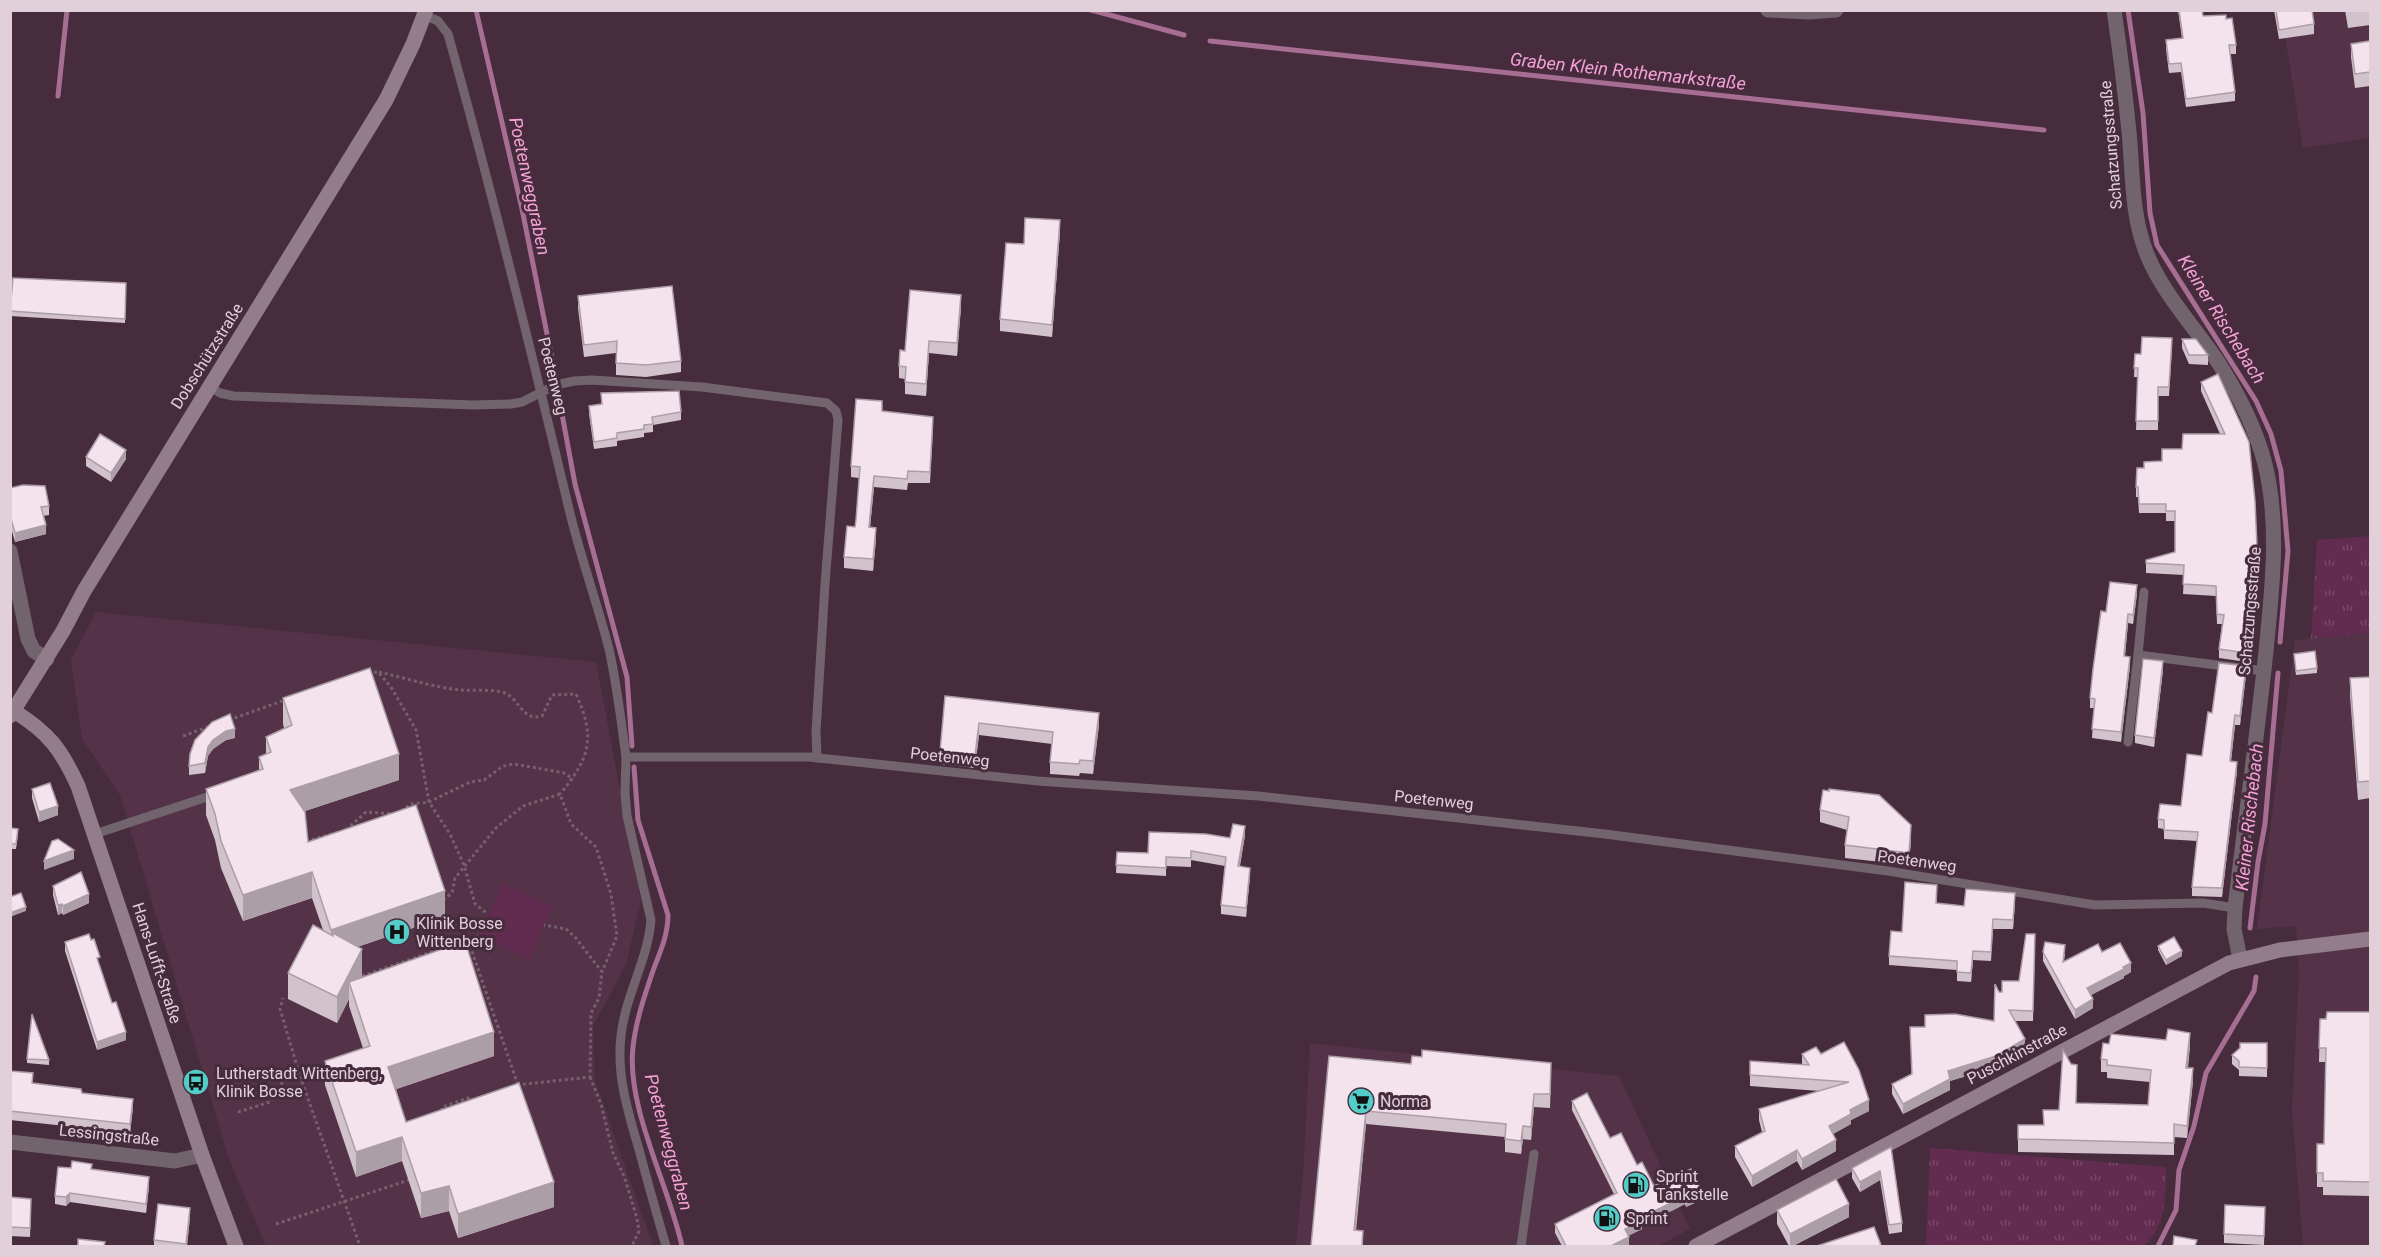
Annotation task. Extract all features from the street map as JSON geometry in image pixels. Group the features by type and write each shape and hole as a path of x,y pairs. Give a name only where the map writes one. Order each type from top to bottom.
{"street":[{"path":"1768,10 1809,12 1836,10"},
{"name":"Schatzungsstraße","path":"2114,10 2129,133 2135,212 2146,252 2167,292 2218,363 2235,393 2258,442 2264,462 2274,533 2274,560 2264,671 2234,929 2250,956"},
{"name":"Dobschützstraße","path":"12,714 47,659 84,591 386,100 425,13"},
{"path":"10,551 28,639 34,651 47,659"},
{"name":"Hans-Lufft-Straße","path":"12,714 44,730 61,753 78,786 202,1155 236,1246"},
{"name":"Puschkinstraße","path":"1696,1246 2183,986 2250,956 2370,939"},
{"name":"Lessingstraße","path":"10,1142 175,1161 202,1155"}],"lane":[{"name":"Poetenweg","path":"425,13 438,21 448,34 484,162 570,513 609,649 626,757 627,816 651,920 650,937 627,1003 621,1036 620,1071 627,1107 666,1246"},
{"path":"210,387 220,393 233,396 473,405 522,402 556,385 574,381 651,383 826,403 836,411 838,420 825,584 816,732 817,758"},
{"path":"2128,742 2144,592"},
{"path":"2138,655 2264,671"},
{"name":"Poetenweg","path":"626,757 817,758 1038,781 1258,796 1524,825 1888,871 2095,905 2203,903 2235,908"},
{"path":"95,834 221,792"},
{"path":"1521,1246 1534,1154"}],"path":[{"path":"378,672 391,687 416,730 429,802 450,834 464,865 475,904 488,914"},
{"path":"357,674 378,672 458,690 504,693 518,704 526,716 534,718 542,716 552,695 576,694 586,718 587,750 579,771 573,779 560,794 523,807 496,828 455,878 452,893 440,902"},
{"path":"226,721 292,697"},
{"path":"183,736 216,724"},
{"path":"306,841 346,830 366,812 397,814 411,804 429,802 470,782 484,780 503,766 514,764 564,773 573,779"},
{"path":"560,794 571,824 596,847 611,894 617,936 602,972 599,998 591,1012 590,1077 601,1104 613,1153 624,1176 637,1218 639,1231 632,1246"},
{"path":"544,925 566,929 575,936 602,972"},
{"path":"362,975 478,936"},
{"path":"468,940 518,1085"},
{"path":"283,998 280,1009 300,1076 360,1246"},
{"path":"238,1112 270,1102 284,1080 300,1076"},
{"path":"509,1088 590,1077"},
{"path":"441,1119 442,1107 471,1097 472,1102 481,1098"},
{"path":"276,1224 409,1180"}],"shaded area":[{"path":"2281,11 2370,11 2370,138 2303,148"},
{"name":"Klinik Bosse Wittenberg","path":"96,612 596,662 641,901 626,964 593,1027 595,1080 653,1246 266,1246 230,1162 120,795 82,739 71,660"},
{"path":"2370,633 2370,1246 2303,1246 2292,1111 2299,972 2296,926 2257,929 2295,640"},
{"path":"1310,1043 1619,1076 1690,1229 1658,1246 1296,1246 1303,1176"}],"green space":[{"path":"2370,536 2370,633 2311,639 2317,540"},
{"path":"503,883 552,907 529,959 478,936"},
{"path":"1930,1148 2166,1167 2165,1199 2161,1220 2144,1246 1926,1246"}],"building":[{"path":"2179,10 2202,10 2203,16 2226,15 2226,19 2232,18 2236,45 2229,45 2235,92 2186,99 2181,63 2169,64 2166,40 2183,38"},
{"path":"2276,10 2312,10 2314,24 2279,30"},
{"path":"2370,41 2370,72 2355,74 2351,44"},
{"path":"1025,218 1060,220 1052,325 1000,319 1006,243 1024,244"},
{"path":"13,278 126,283 125,319 10,311"},
{"path":"672,286 681,361 646,365 616,363 617,341 584,345 578,296"},
{"path":"910,290 961,295 957,343 929,341 926,384 905,382 906,367 899,366 900,350 905,351"},
{"path":"2142,337 2172,338 2169,387 2158,387 2158,421 2136,421 2138,368 2134,368 2135,354 2141,354"},
{"path":"2182,339 2196,339 2208,355 2189,355"},
{"path":"2218,374 2249,442 2255,501 2258,569 2250,569 2245,630 2250,631 2247,653 2219,649 2224,615 2217,614 2216,586 2183,584 2184,565 2146,563 2146,560 2175,552 2175,511 2166,511 2166,504 2139,504 2138,487 2136,487 2137,468 2144,468 2144,462 2162,461 2162,449 2182,449 2183,434 2225,434 2201,382"},
{"path":"679,391 681,412 652,417 653,424 644,425 644,429 617,433 617,438 594,442 589,406 602,404 601,393"},
{"path":"856,399 882,401 882,411 933,417 930,472 908,471 907,479 874,476 869,527 876,528 873,559 844,557 847,526 855,527 856,520 860,467 851,466"},
{"path":"100,434 126,450 111,473 86,457"},
{"path":"23,485 45,486 49,506 41,507 46,525 15,533 10,515 10,488"},
{"path":"2110,582 2137,585 2133,615 2128,614 2124,656 2130,657 2121,732 2092,729 2095,699 2090,698 2093,669 2101,611 2106,612"},
{"path":"2315,651 2317,668 2296,671 2294,654"},
{"path":"2143,659 2163,661 2154,738 2135,735"},
{"path":"2219,663 2246,666 2240,716 2235,715 2233,730 2230,761 2237,762 2222,888 2192,887 2198,832 2164,830 2164,820 2158,819 2160,804 2181,806 2187,754 2202,756 2208,712 2212,713"},
{"path":"370,668 399,754 290,790 305,812 308,842 416,805 445,891 331,930 312,872 243,895 221,841 206,789 263,769 259,757 271,752 266,737 292,725 283,698"},
{"path":"2370,677 2370,781 2358,782 2350,678"},
{"path":"945,696 1099,713 1093,761 1080,760 1079,764 1050,762 1053,732 979,723 975,755 940,752"},
{"path":"230,714 235,729 226,731 213,740 208,747 205,763 189,766 195,740 212,722"},
{"path":"50,783 58,806 39,812 32,789"},
{"path":"1829,789 1879,795 1911,825 1909,853 1845,845 1849,817 1820,810 1823,790 1829,791"},
{"path":"1233,824 1245,826 1238,866 1250,868 1246,908 1221,905 1226,857 1191,851 1191,858 1166,857 1166,868 1116,865 1117,852 1148,853 1149,832 1206,834 1230,838"},
{"path":"10,828 18,829 16,844 10,844"},
{"path":"58,839 74,850 44,861 52,841"},
{"path":"81,872 89,894 63,906 58,905 53,886"},
{"path":"1905,882 1937,885 1936,903 1964,906 1966,889 2015,893 2013,920 1993,919 1991,952 1973,951 1971,973 1957,972 1957,961 1889,956 1891,931 1902,932"},
{"path":"21,893 26,907 10,913 10,897"},
{"path":"313,925 362,949 337,997 288,973"},
{"path":"89,934 91,940 94,939 100,957 97,958 112,1003 116,1002 126,1032 97,1042 65,942"},
{"path":"2026,934 2035,934 2033,1011 2009,1010 2025,1039 1996,1056 1948,1071 1950,1079 1903,1104 1892,1084 1912,1074 1910,1027 1925,1027 1925,1015 1955,1014 1994,1021 1995,984 1999,992 2002,992 2002,981 2019,981"},
{"path":"2174,937 2182,951 2166,960 2158,946"},
{"path":"465,941 494,1032 388,1067 406,1122 519,1083 554,1182 458,1214 449,1186 421,1193 402,1137 356,1152 325,1061 370,1046 349,982"},
{"path":"2045,942 2065,945 2063,962 2098,944 2102,952 2120,943 2131,963 2087,988 2093,999 2075,1010 2043,952"},
{"path":"2327,1012 2370,1012 2370,1182 2323,1181 2323,1173 2317,1173 2317,1144 2324,1144 2326,1048 2319,1048 2320,1019 2326,1019"},
{"path":"32,1014 49,1060 27,1059"},
{"path":"2168,1029 2190,1033 2186,1068 2193,1068 2187,1126 2174,1124 2174,1143 2018,1139 2018,1125 2044,1125 2043,1110 2059,1110 2063,1050 2071,1064 2077,1065 2076,1103 2148,1105 2151,1070 2107,1065 2107,1060 2101,1059 2103,1043 2109,1044 2111,1034 2166,1040"},
{"path":"1844,1042 1859,1070 1869,1100 1850,1110 1851,1114 1829,1126 1836,1140 1802,1159 1797,1150 1752,1176 1735,1146 1765,1131 1759,1109 1849,1082 1750,1075 1750,1061 1809,1065 1802,1054 1816,1047 1821,1054"},
{"path":"2240,1043 2267,1043 2267,1068 2239,1067 2239,1061 2232,1055 2240,1048"},
{"path":"1422,1050 1551,1063 1550,1094 1534,1094 1531,1127 1523,1126 1521,1141 1505,1139 1506,1124 1366,1111 1354,1230 1363,1231 1362,1246 1311,1246 1329,1056 1411,1064 1412,1056 1422,1057"},
{"path":"10,1071 33,1073 32,1083 81,1089 82,1093 133,1099 130,1124 10,1111"},
{"path":"1587,1093 1610,1138 1621,1133 1637,1165 1642,1162 1654,1186 1691,1169 1701,1191 1686,1198 1685,1196 1640,1218 1642,1221 1625,1229 1629,1237 1611,1246 1566,1246 1555,1224 1617,1193 1572,1101"},
{"path":"1891,1147 1902,1223 1889,1225 1880,1171 1860,1182 1852,1168"},
{"path":"72,1161 92,1164 91,1169 149,1177 146,1204 70,1193 66,1197 55,1196 58,1167 71,1168"},
{"path":"1836,1179 1849,1204 1790,1234 1777,1210"},
{"path":"10,1197 31,1199 30,1228 10,1227"},
{"path":"158,1204 190,1208 186,1244 154,1240"},
{"path":"2225,1205 2265,1207 2264,1236 2224,1234"},
{"path":"1874,1227 1881,1245 1817,1246"},
{"path":"2174,1236 2197,1240 2195,1246 2173,1246"},
{"path":"78,1239 105,1242 104,1246 78,1246"}],"waterway":[{"path":"58,96 67,10"},
{"name":"Poetenweggraben","path":"476,10 522,209 554,369"},
{"path":"1091,10 1184,35"},
{"name":"Kleiner Rischebach","path":"2128,10 2143,113 2150,213 2157,245 2256,401 2271,434 2281,471 2288,551 2280,642"},
{"name":"Graben Klein Rothemarkstraße","path":"1210,41 2044,130"},
{"name":"Poetenweggraben","path":"559,398 575,484 627,677 632,746"},
{"name":"Kleiner Rischebach","path":"2250,928 2265,824 2278,673"},
{"name":"Poetenweggraben","path":"634,767 638,820 668,915 664,942 636,1027 633,1070 642,1121 682,1246"},
{"name":"Kleiner Rischebach","path":"2158,1246 2176,1210 2179,1170 2194,1126 2206,1073 2254,991 2256,977"}],"place":[{"name":"Klinik Bosse Wittenberg","path":"397,932"},
{"name":"Lutherstadt Wittenberg, Klinik Bosse","path":"196,1082"},
{"name":"Norma","path":"1361,1101"},
{"name":"Sprint Tankstelle","path":"1636,1185"},
{"name":"Sprint","path":"1607,1218"}]}
